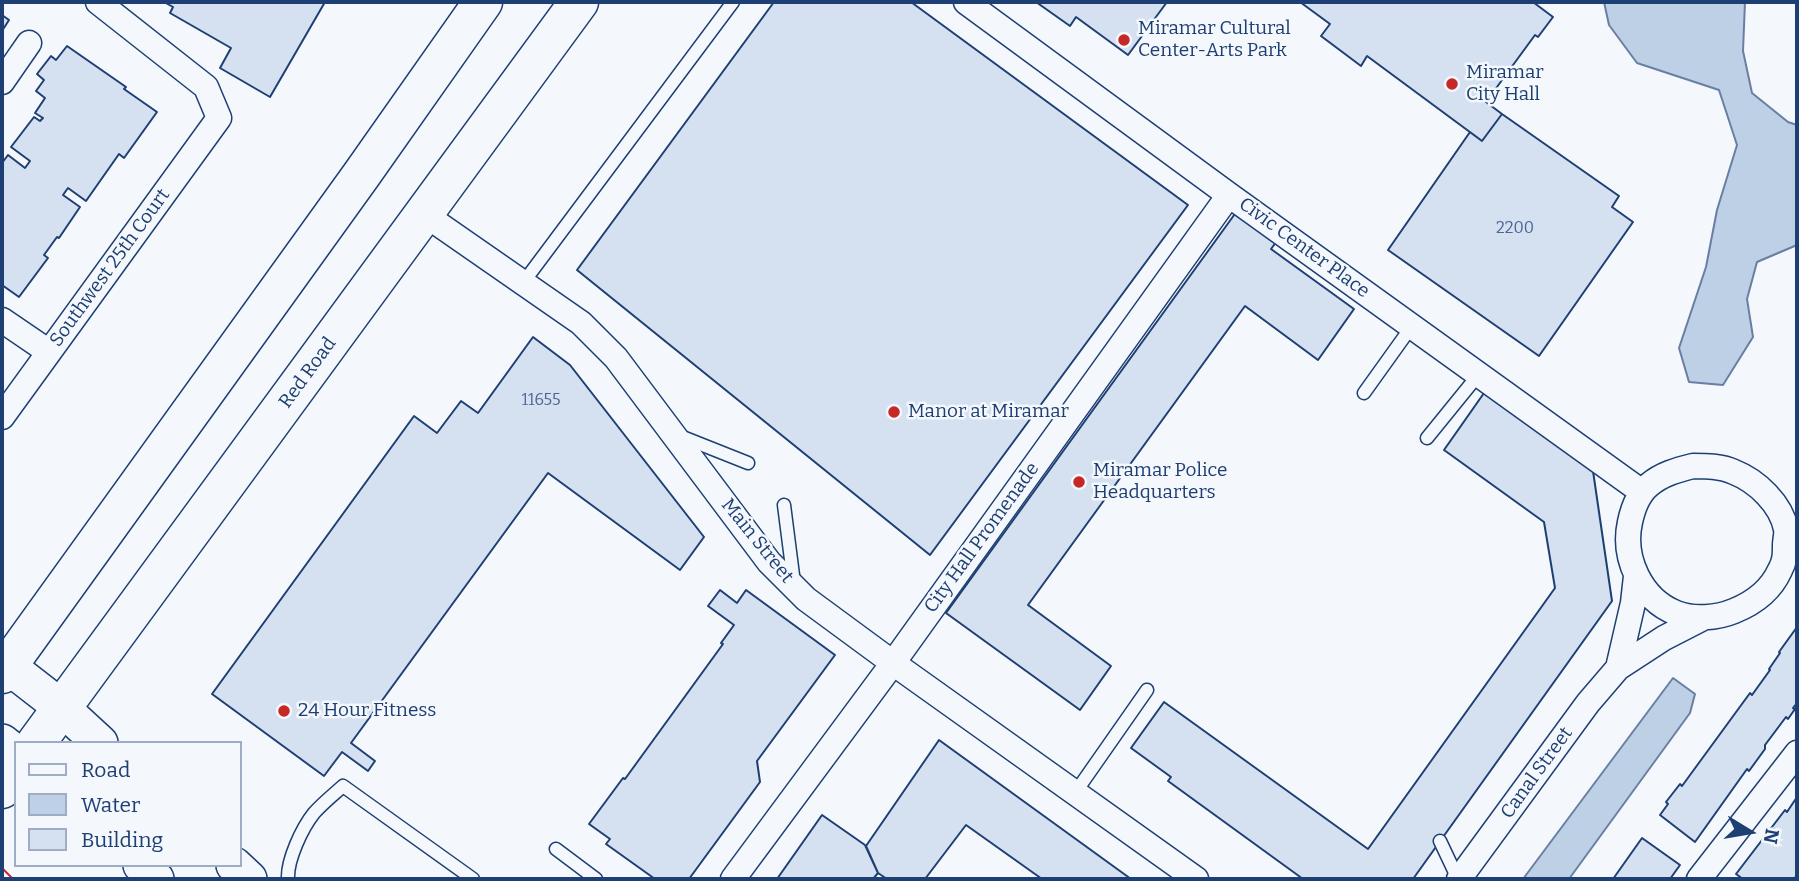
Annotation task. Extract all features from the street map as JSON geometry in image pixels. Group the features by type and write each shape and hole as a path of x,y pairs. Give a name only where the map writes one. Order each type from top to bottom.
{"highway":[{"name":"Red Road","path":"37,741 579,2"},
{"path":"5,670 362,174 480,3"},
{"path":"2,789 14,773"}],"main road":[{"path":"5,670 62,708 98,741"},
{"path":"143,867 156,879"},
{"path":"236,867 249,879"}],"street":[{"name":"Southwest 25th Court","path":"2,417 219,118 206,87 98,2"},
{"name":"Civic Center Place","path":"966,2 1642,492"},
{"path":"2,82 29,43"},
{"name":"City Hall Promenade","path":"733,879 893,663 1229,195"},
{"name":"Main Street","path":"424,214 581,323 616,358 769,562 806,599 1196,879"},
{"path":"2,320 49,352"},
{"path":"1693,466 1734,471 1755,482 1775,503 1791,528 1785,561 1775,582 1759,598 1724,615 1703,618 1677,614 1661,604 1648,593 1636,576 1629,555 1629,527 1633,507 1642,492 1648,485 1670,472 1693,466"},
{"name":"Canal Street","path":"1618,668 1633,603 1636,576"},
{"name":"Canal Street","path":"1458,879 1588,704 1618,668 1664,638 1703,618"},
{"path":"1699,879 1797,753"}],"lane":[{"path":"523,283 733,2"},
{"path":"1364,393 1412,326"},
{"path":"1427,438 1479,374"},
{"path":"673,433 748,463"},
{"path":"784,505 794,587"},
{"path":"1075,793 1147,690"},
{"path":"288,879 289,864 299,839 313,815 342,786 473,879"},
{"path":"1440,841 1458,879"},
{"path":"556,849 578,874 596,879"}],"water":[{"path":"1604,2 1745,2 1743,51 1752,93 1788,122 1797,125 1797,245 1757,262 1747,299 1753,337 1723,385 1689,382 1679,348 1706,267 1717,210 1737,145 1719,90 1637,63 1609,25"},
{"path":"1673,678 1695,694 1690,713 1569,879 1523,879"}],"building":[{"path":"164,2 325,2 270,97 220,68 231,48 170,13 173,7"},
{"name":"Manor at Miramar","path":"774,2 911,2 1188,205 930,555 577,270"},
{"name":"Miramar Cultural Center-Arts Park","path":"1036,2 1167,2 1128,55 1076,17 1070,26"},
{"name":"Miramar City Hall","path":"1300,2 1533,2 1553,17 1538,37 1535,35 1486,102 1502,114 1482,141 1367,56 1361,66 1321,36 1330,24"},
{"path":"2,15 9,20 2,31"},
{"path":"67,46 157,112 124,158 119,154 86,201 68,188 63,195 80,207 44,255 48,258 19,297 2,285 2,163 8,155 25,168 30,161 11,147 34,117 40,121 43,118 35,113 45,98 36,91 44,80 37,74 51,56 56,60"},
{"path":"1502,114 1619,196 1612,207 1633,222 1539,356 1388,250 1470,132 1482,141"},
{"name":"Miramar Police Headquarters","path":"1237,211 1277,241 1271,249 1354,309 1318,360 1245,306 1028,605 1111,666 1080,710 946,613"},
{"path":"533,337 570,365 704,537 680,570 548,473 351,743 375,761 368,771 342,752 324,776 212,694 414,416 437,433 461,401 478,413"},
{"path":"1484,393 1593,471 1612,601 1413,879 1303,879 1168,781 1171,777 1131,748 1164,702 1368,849 1555,588 1544,522 1444,450"},
{"path":"720,590 737,603 746,590 835,655 757,761 760,782 689,879 655,879 606,844 610,839 589,824 623,778 625,779 734,625 708,606"},
{"path":"1797,627 1795,709 1788,719 1786,717 1695,842 1660,815 1668,804 1666,802 1680,784 1682,786 1750,693 1752,695"},
{"path":"939,740 1131,879 1042,879 966,825 925,879 887,879 878,873 866,846"},
{"path":"1797,797 1797,875 1794,879 1743,879 1736,874 1785,810 1787,812"},
{"path":"822,815 865,845 878,873 873,879 777,879"},
{"path":"1642,838 1680,865 1670,879 1613,879"}],"power":[{"path":"2,868 13,879"}],"place":[{"name":"Miramar Cultural Center-Arts Park","path":"1124,40"},
{"name":"Miramar City Hall","path":"1452,84"},
{"name":"Manor at Miramar","path":"894,412"},
{"name":"Miramar Police Headquarters","path":"1079,482"},
{"name":"24 Hour Fitness","path":"284,711"}]}
